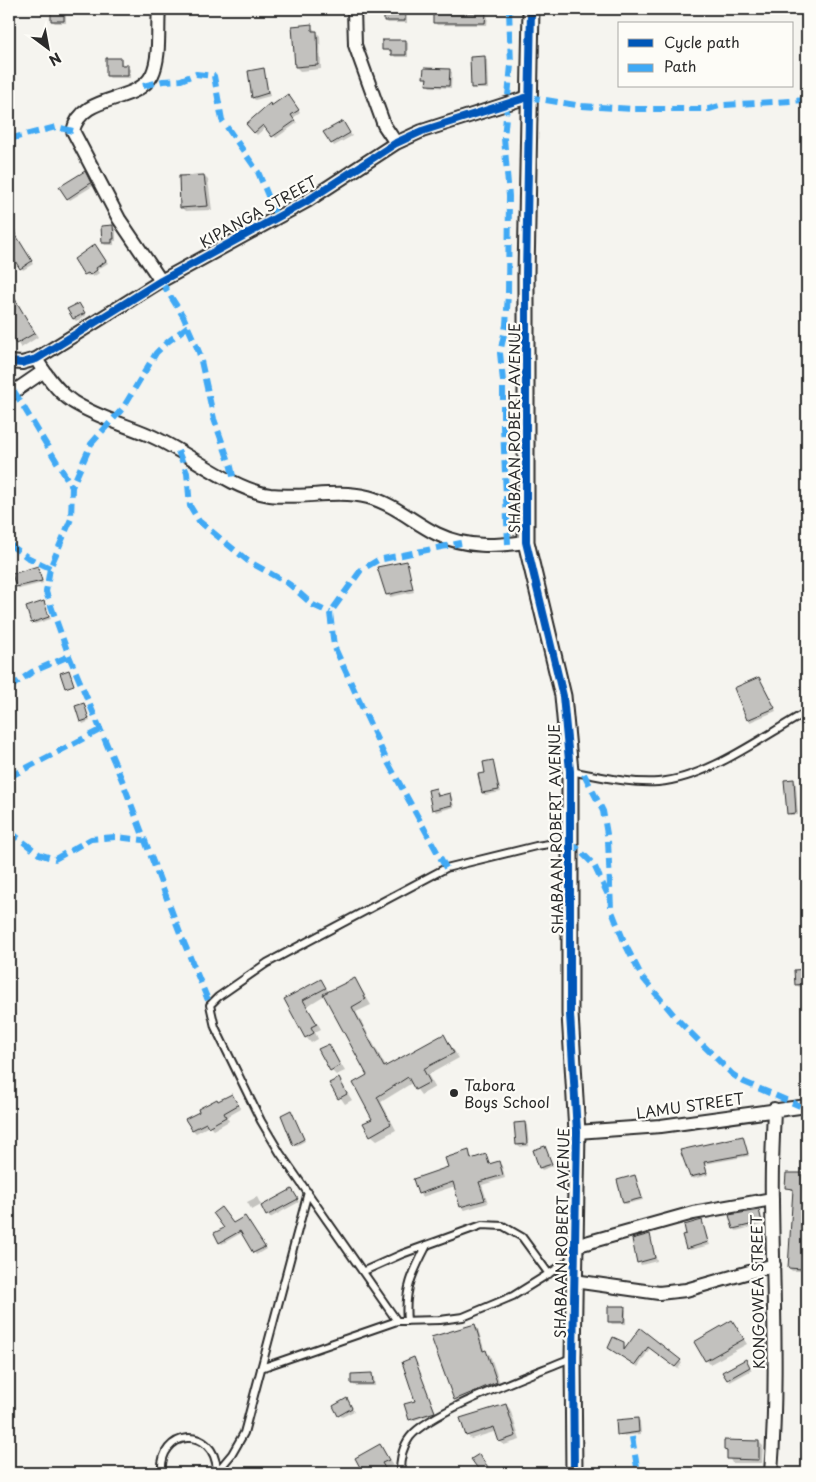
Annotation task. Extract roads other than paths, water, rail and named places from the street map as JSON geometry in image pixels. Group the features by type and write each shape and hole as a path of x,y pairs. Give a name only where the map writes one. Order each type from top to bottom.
{"street":[{"path":"159,9 157,51 151,77 139,89 91,107 77,120 72,131 123,226 161,281"},
{"path":"354,9 355,45 384,125 396,143"},
{"name":"SHABAAN ROBERT AVENUE","path":"531,9 528,96 526,542 563,696 570,771 570,1014 577,1132 573,1357 574,1473"},
{"name":"KIPANGA STREET","path":"9,362 22,363 36,359 94,320 161,281 308,201 396,143 422,130 528,96"},
{"path":"36,359 58,390 71,401 113,422 149,435 247,489 270,495 351,494 391,504 438,534 461,543 491,546 526,542"},
{"path":"9,395 44,371"},
{"name":"LAMU STREET","path":"577,1132 661,1126 807,1106"},
{"name":"KONGOWEA STREET","path":"770,1473 775,1424 776,1365 772,1199 774,1110"},
{"path":"575,1252 693,1214 772,1199"},
{"path":"574,1281 659,1293 686,1290 774,1265"}],"lane":[{"path":"570,771 640,782 659,782 684,776 735,753 807,712"},
{"path":"397,1321 261,1121 215,1027 210,1005 218,997 267,963 446,868 491,856 570,841"},
{"path":"217,1472 232,1454 244,1433 308,1192"},
{"path":"364,1271 427,1244 482,1225 503,1226 522,1237 549,1274"},
{"path":"407,1321 406,1298 408,1286 427,1244"},
{"path":"261,1368 397,1321 440,1320 462,1316 513,1296 549,1274 575,1252"},
{"path":"400,1473 405,1447 410,1437 421,1427 453,1408 573,1357"},
{"path":"162,1473 161,1462 166,1451 175,1442 187,1438 199,1439 210,1446 216,1457 217,1472"}],"place":[{"name":"Tabora Boys School","path":"454,1093"}]}
